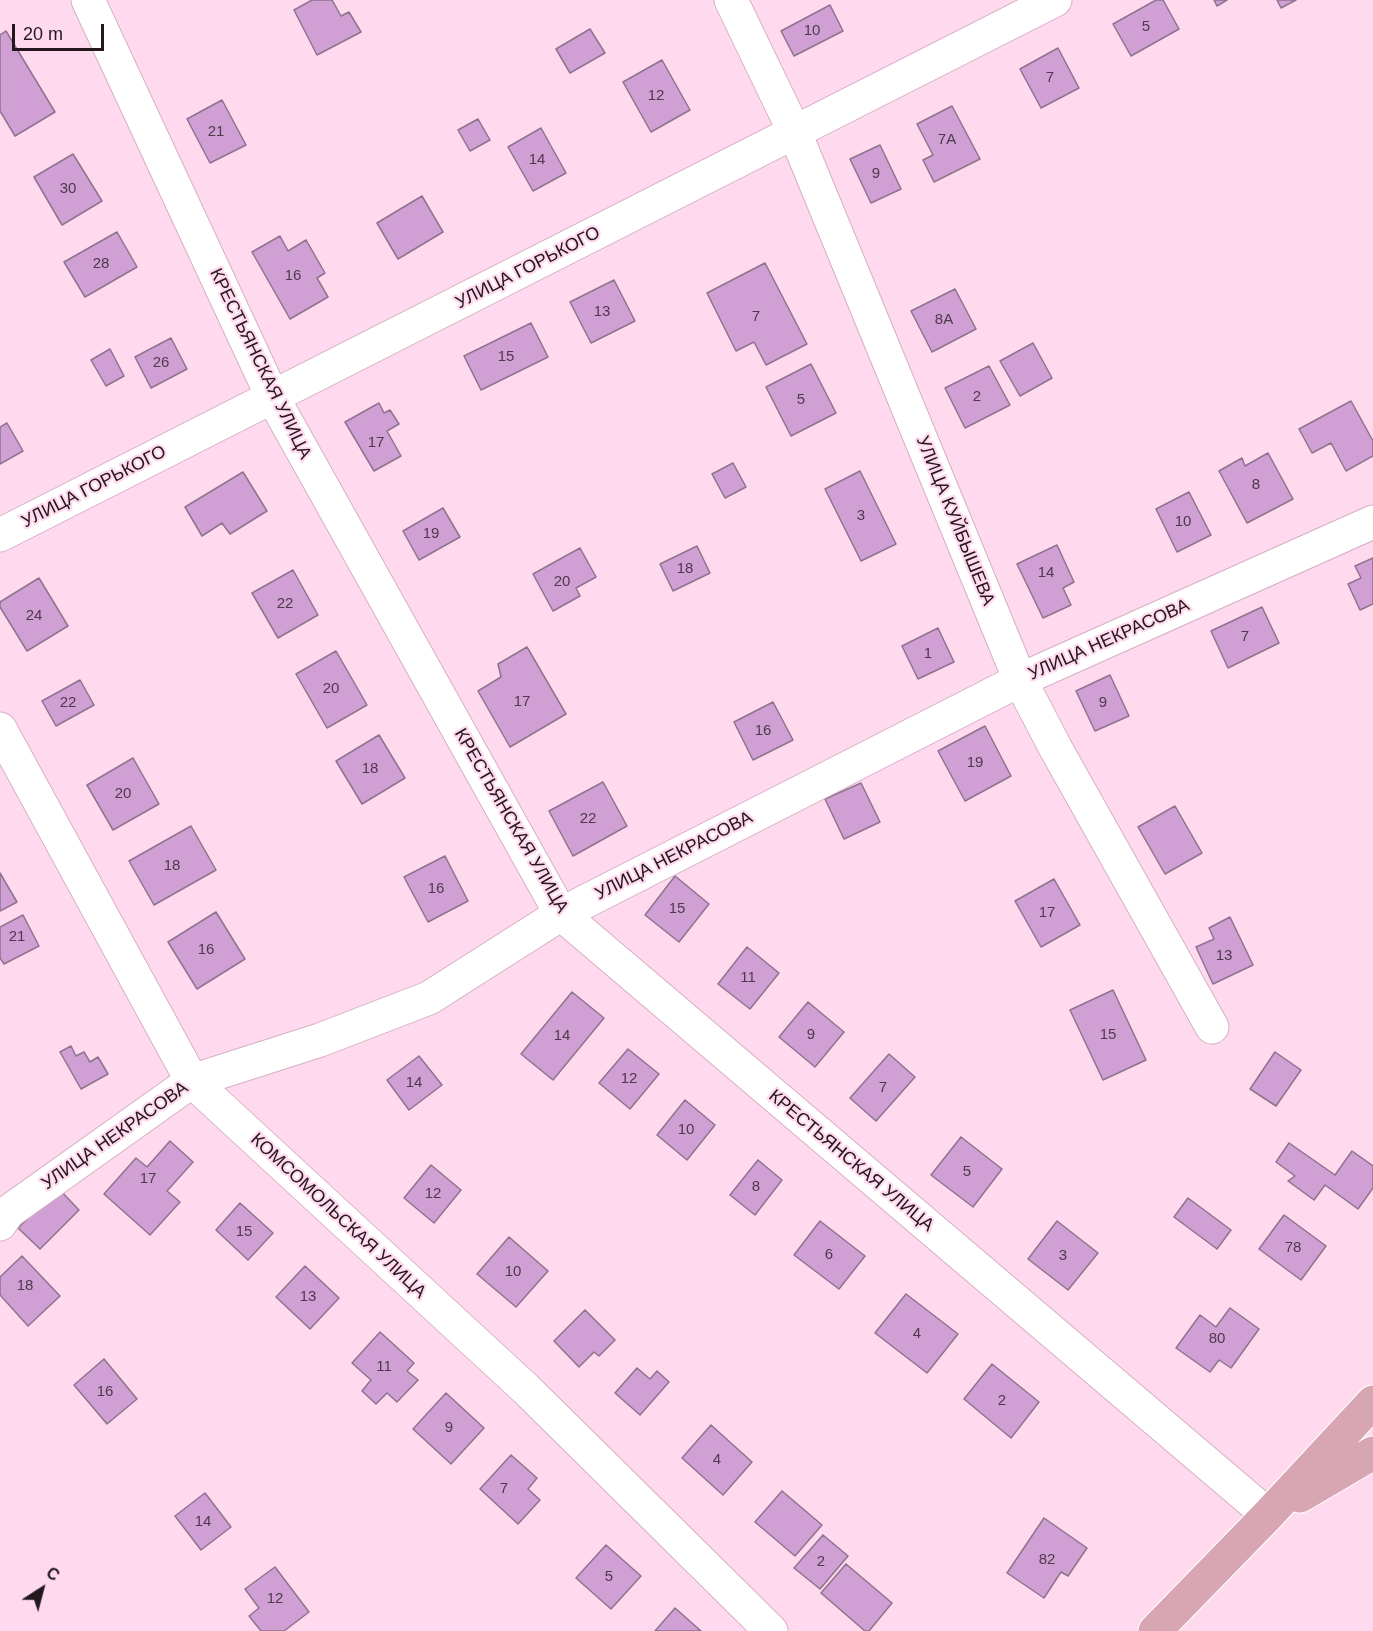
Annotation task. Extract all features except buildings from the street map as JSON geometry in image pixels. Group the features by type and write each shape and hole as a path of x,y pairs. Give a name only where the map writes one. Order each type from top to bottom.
{"main road":[{"path":"1155,1631 1268,1515 1373,1402"},
{"path":"1268,1515 1373,1453"}],"street":[{"name":"КРЕСТЬЯНСКАЯ УЛИЦА","path":"88,0 273,398 561,914 1268,1515"},
{"name":"УЛИЦА КУЙБЫШЕВА","path":"731,0 795,133 1020,680 1061,759 1212,1027"},
{"name":"УЛИЦА ГОРЬКОГО","path":"0,535 1055,0"},
{"name":"УЛИЦА НЕКРАСОВА","path":"0,1224 8,1212 192,1081 320,1040 429,998 561,914 1020,680 1373,522"},
{"name":"КОМСОМОЛЬСКАЯ УЛИЦА","path":"0,729 192,1081 526,1389 771,1631"}]}
